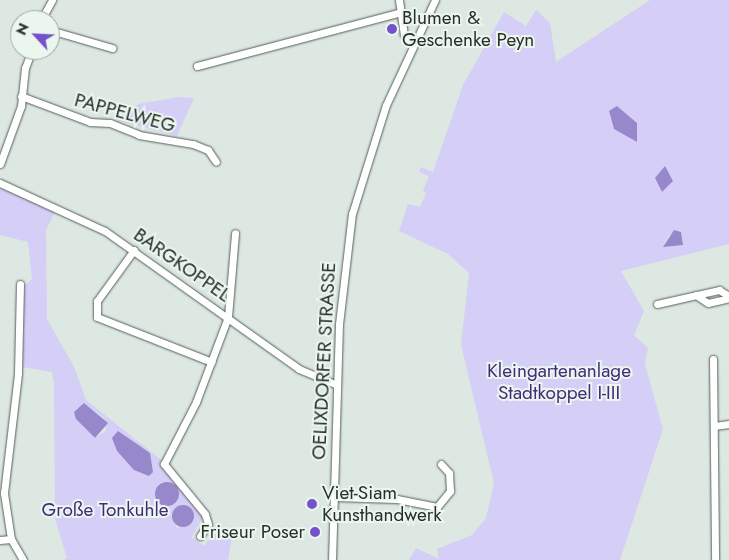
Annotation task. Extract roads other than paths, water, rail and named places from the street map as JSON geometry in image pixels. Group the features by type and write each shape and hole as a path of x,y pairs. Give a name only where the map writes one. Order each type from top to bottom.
{"street":[{"path":"399,0 404,34 413,44"},
{"name":"OELIXDORFER STRASSE","path":"332,560 341,291 352,214 376,132 413,44 435,0"},
{"path":"197,66 401,12"},
{"path":"60,33 112,48"},
{"path":"0,164 21,96 30,60"},
{"name":"PAPPELWEG","path":"21,96 90,122 110,123 139,135 193,144 208,150 216,162"},
{"name":"BARGKOPPEL","path":"0,183 77,215 134,250 311,376 337,385"},
{"path":"200,536 208,524 205,514 164,464 212,362 228,318 235,233"},
{"path":"134,250 97,301 97,317 212,362"},
{"path":"20,284 18,373 4,492 11,539 23,560"},
{"path":"657,304 719,290 729,297"},
{"path":"713,359 715,560"},
{"path":"714,426 729,424"},
{"path":"334,498 439,506 450,485 449,473 441,464"},
{"path":"0,540 11,539"}],"place":[{"name":"Blumen & Geschenke Peyn","path":"392,29"},
{"name":"Viet-Siam Kunsthandwerk","path":"312,504"},
{"name":"Friseur Poser","path":"315,532"}],"park label":[{"name":"Kleingartenanlage Stadtkoppel I-III","path":"559,382"},
{"name":"Große Tonkuhle","path":"105,510"}]}
